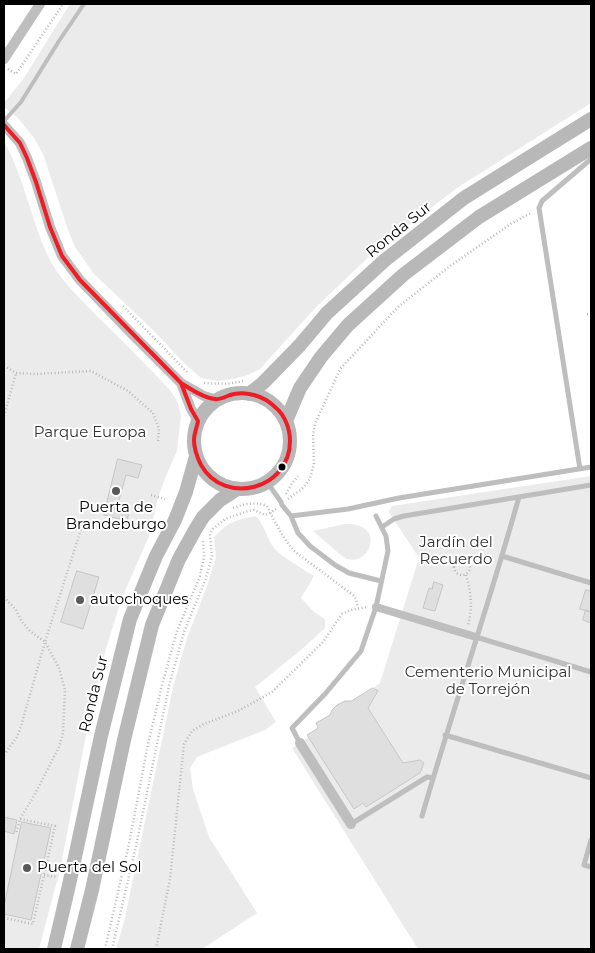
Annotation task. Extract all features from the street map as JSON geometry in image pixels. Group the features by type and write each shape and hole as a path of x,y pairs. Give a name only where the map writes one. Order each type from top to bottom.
{"main road":[{"name":"Ronda Sur","path":"248,387 263,383 300,345 327,313 385,260 464,198 591,119"},
{"path":"286,421 300,388 321,357 348,325 403,275 479,217 591,148"},
{"path":"196,456 205,472 220,484 237,489 253,488 267,482 278,474 286,462 290,448 290,434 286,421 277,408 248,387 217,400 206,409 198,421"},
{"name":"Ronda Sur","path":"54,949 101,736 130,619 156,556 175,520 186,492 196,456 194,438 198,421"},
{"path":"77,949 152,626 179,559 203,517 220,500 237,489"}],"street":[{"path":"5,63 40,4"},
{"path":"5,126 20,143 62,256 80,280 181,383 204,396 217,400"},
{"path":"181,383 198,421"},
{"path":"376,607 476,637"},
{"path":"300,743 351,824"}],"lane":[{"path":"580,469 539,208 542,201 591,160"},
{"path":"291,516 591,467"},
{"path":"267,482 291,516 298,533 310,546 335,565 350,573 381,581"},
{"path":"382,527 394,519 404,516 591,485"},
{"path":"422,816 445,734 519,497"},
{"path":"300,743 292,728 325,694 361,651 376,607 388,551 386,536 376,516"},
{"path":"502,556 591,583"},
{"path":"476,637 591,672"},
{"path":"445,734 591,778"},
{"path":"351,824 427,776 433,778"},
{"path":"591,840 584,865 591,867"}],"path":[{"path":"5,63 16,74 63,4"},
{"path":"112,949 136,846 168,686 184,632 206,578 212,556 210,534 225,519 254,510 265,514 270,513 303,488 310,479 314,463 315,424 340,369 398,307 450,266 512,223 539,208"},
{"path":"122,306 192,377"},
{"path":"4,366 16,373 91,372 128,391 153,413 159,428 158,442"},
{"path":"4,416 16,373"},
{"path":"198,380 204,383 232,383 248,387"},
{"path":"151,495 165,499"},
{"path":"231,509 246,504 259,503 267,506 287,543 294,551 352,595 356,599 358,608"},
{"path":"4,755 17,737 84,520"},
{"path":"207,530 212,524"},
{"path":"105,949 162,685 178,631 200,576 204,557 203,534 200,540"},
{"path":"463,558 470,563 471,568 466,575 457,574 454,570 455,562 458,559 463,558"},
{"path":"465,634 471,604 466,575"},
{"path":"4,598 16,610 22,622 30,631 45,642 59,668 66,690 63,734 36,794 20,819 16,834"},
{"path":"156,949 170,879 184,744 192,731 204,724 238,711 272,692 322,642 342,614 358,608 376,607"},
{"path":"4,918 33,924 55,826 20,819"},
{"path":"44,875 62,879"}],"green space":[{"path":"70,4 591,4 591,103 457,188 375,251 317,306 260,369 233,379 218,381 201,378 94,274 75,247 43,154 34,138 18,118 4,107 4,103 24,78"},
{"name":"Parque Europa","path":"4,141 17,170 44,247 56,270 75,294 170,390 177,401 181,415 177,451 158,498 149,536 121,600 105,652 87,730 60,870 39,949 4,949"},
{"name":"Cementerio Municipal de Torrejón","path":"591,476 591,949 418,949 292,748 309,737 354,809 363,803 366,807 420,773 424,763 420,760 403,763 368,708 378,692 373,688 380,683 419,558 389,512 392,506"},
{"path":"256,516 274,548 287,559 314,576 301,598 314,612 325,619 325,628 255,687 276,722 265,730 197,757 190,768 193,789 209,837 257,913 202,949 116,949 124,922 173,687 187,638 216,557 214,537 233,522"},
{"path":"345,524 360,526 370,535 371,542 369,548 361,558 347,559 313,531"}],"building":[{"name":"Puerta de Brandeburgo","path":"118,459 142,465 138,478 126,475 118,504 130,507 127,521 104,515"},
{"name":"autochoques","path":"77,571 99,577 83,629 61,622"},
{"path":"434,582 443,585 435,611 423,608 429,588 432,589"},
{"path":"586,590 591,591 591,612 580,609"},
{"path":"586,610 591,612 591,623 583,620"},
{"path":"373,688 378,691 368,708 403,763 420,760 424,763 420,773 366,807 363,803 354,809 307,735 318,728 316,723 330,715 337,705 345,701 351,701"},
{"path":"4,817 17,820 14,834 4,831"},
{"name":"Puerta del Sol","path":"22,822 51,828 31,920 4,914"}],"waterway":[{"path":"4,121 21,102 84,4"}],"transit line":[{"path":"4,125 20,143 27,158 50,227 62,256 80,280 181,383"},
{"path":"181,383 197,393 211,398 219,399 242,393 254,395 271,403 279,410 288,427 290,436 287,458 279,471 268,481 254,487 240,489 225,486 212,478 201,465 196,453 194,438 198,421 181,383"}],"place":[{"name":"Puerta de Brandeburgo","path":"116,491"},
{"name":"autochoques","path":"80,600"},
{"name":"Puerta del Sol","path":"27,868"}],"park label":[{"name":"Jardín del Recuerdo","path":"456,552"}]}
